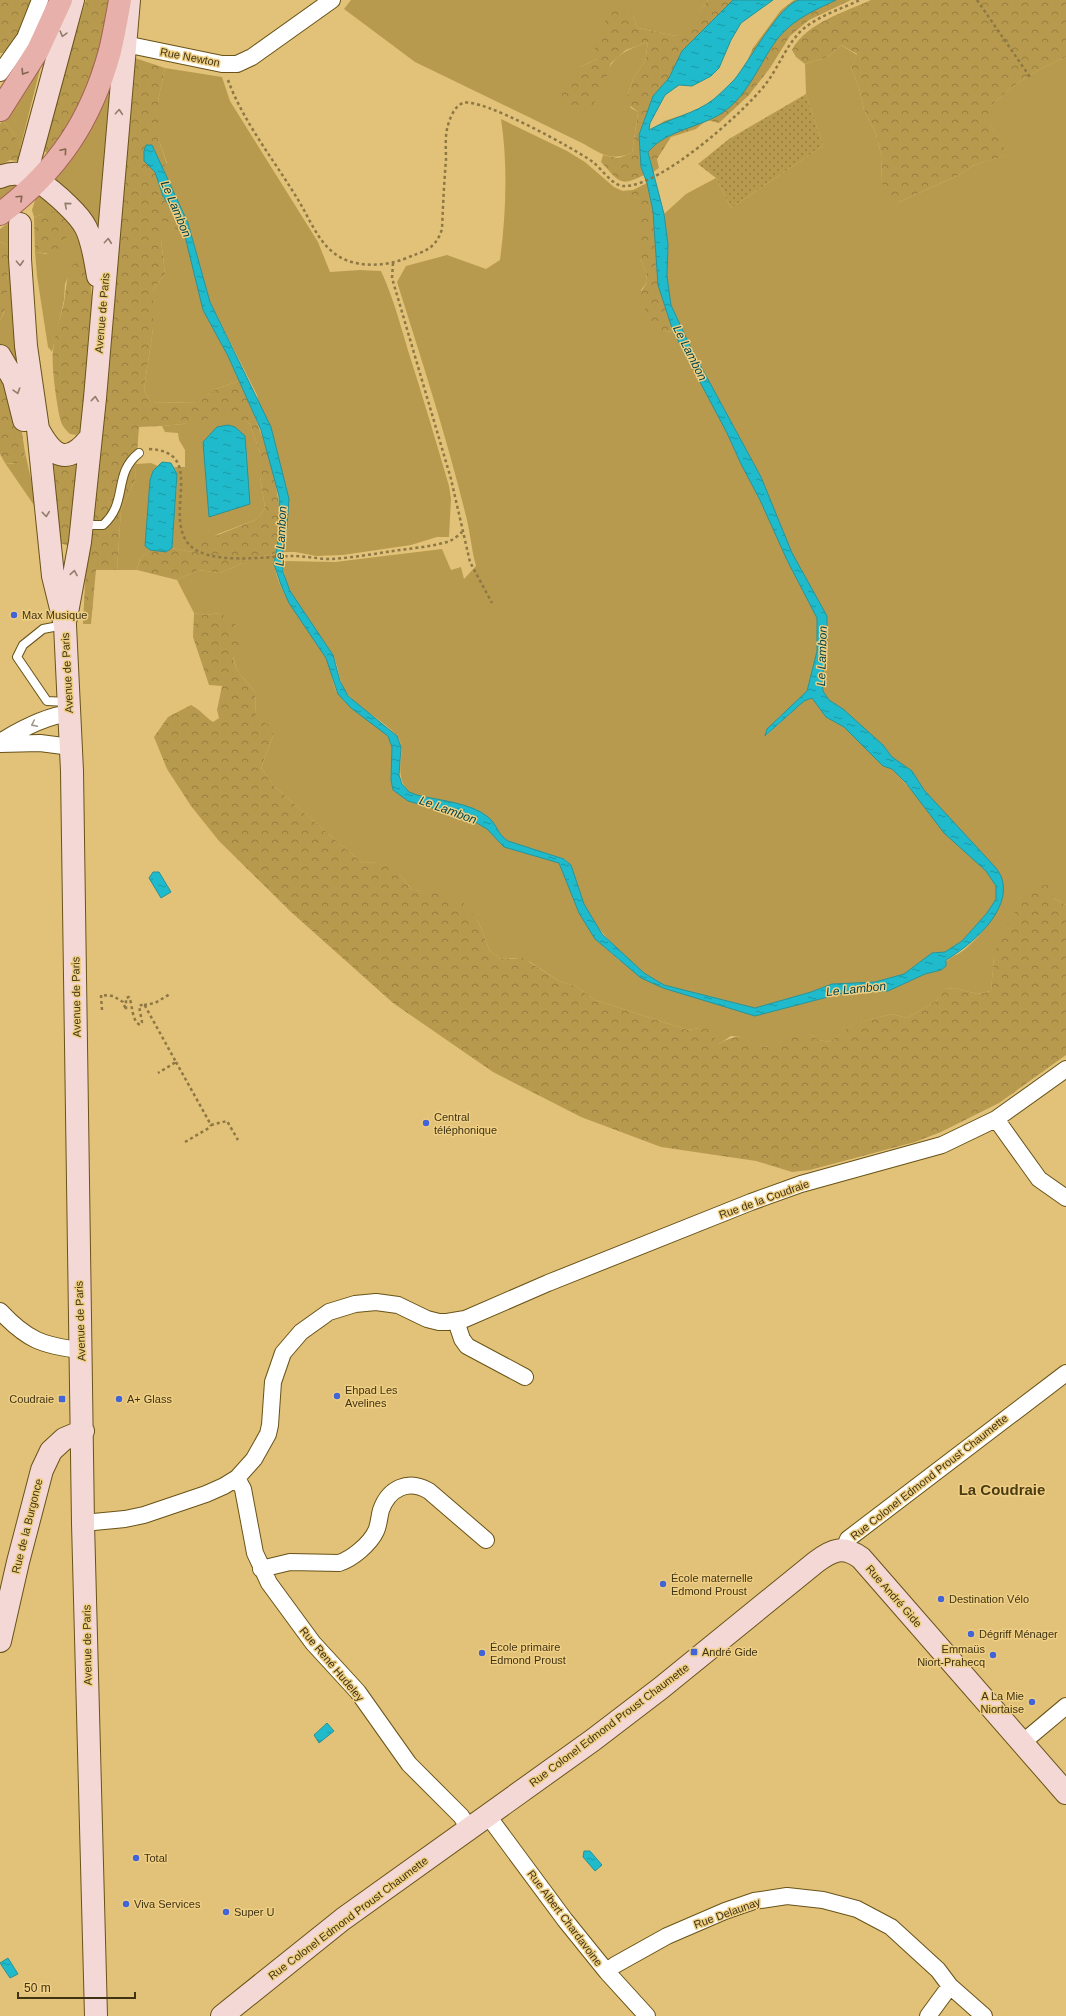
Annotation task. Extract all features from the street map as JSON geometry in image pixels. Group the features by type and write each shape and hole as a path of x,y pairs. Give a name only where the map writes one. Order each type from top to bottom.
{"main road":[{"path":"0,110 38,50 61,0"},
{"path":"34,172 73,0"},
{"path":"0,214 34,172 70,144 85,117 103,74 110,49 120,0"},
{"name":"Avenue de Paris","path":"65,625 81,525 95,398 124,44 129,0"},
{"path":"0,177 13,174 26,175 34,172"},
{"path":"34,172 76,212 87,230 93,248 102,304"},
{"name":"Avenue de Paris","path":"20,224 20,260 26,346 38,429 41,475 53,576 65,625 71,746 82,1350 83,1523 96,2016"},
{"path":"0,356 14,380 31,451 41,475"},
{"path":"38,429 47,446 56,454 66,455 74,452 90,438"},
{"name":"Rue de la Burgonce","path":"0,1637 42,1470 51,1451 64,1439 83,1431"},
{"name":"Rue André Gide","path":"844,1549 861,1558 1066,1793"},
{"name":"Rue Colonel Edmond Proust Chaumette","path":"222,2016 343,1919 593,1740 661,1688 825,1556 844,1549"}],"street":[{"path":"0,73 29,42 40,0"},
{"name":"Rue Newton","path":"124,44 222,64 237,64 252,57 332,0"},
{"path":"0,743 69,707"},
{"path":"0,743 40,743 71,746"},
{"name":"Rue de la Coudraie","path":"83,1523 125,1519 144,1515 206,1494 224,1486 236,1478 254,1459 268,1434 273,1382 283,1353 301,1332 329,1312 366,1302 398,1305 427,1319 447,1322 456,1321 487,1311 548,1283 751,1202 801,1184 942,1145 996,1119 1066,1069"},
{"path":"996,1119 1039,1179 1066,1198"},
{"path":"0,1311 10,1323 36,1340 53,1347 82,1350"},
{"path":"456,1321 462,1339 467,1346 525,1377"},
{"name":"Rue Colonel Edmond Proust Chaumette","path":"844,1549 848,1539 1063,1381"},
{"name":"Rue René Hudeley","path":"236,1478 243,1489 255,1553 261,1569 269,1583 303,1630 358,1692 400,1753 462,1816 469,1828"},
{"path":"261,1569 290,1562 339,1563 345,1561 371,1540 376,1531 384,1503 397,1489 407,1485 421,1486 429,1491 486,1540"},
{"path":"1022,1743 1066,1706"},
{"name":"Rue Albert Chardavoine","path":"488,1816 565,1920 607,1972 647,2016"},
{"name":"Rue Delaunay","path":"607,1972 615,1965 667,1936 725,1911 754,1901 788,1896 823,1900 857,1909 891,1927 938,1970 950,1986 984,2016"},
{"path":"928,2016 950,1986"}],"lane":[{"path":"81,525 103,525 111,517 117,507 124,470 130,460 139,453"},
{"path":"65,625 43,629 22,645 17,657 47,701 69,707"}],"path":[{"path":"222,64 235,100 292,190 323,243 334,254 356,264 393,263 430,249 438,240 442,229 447,128 456,107 463,103 481,104 572,148 622,186 642,181 661,173 696,150 751,101 774,73 788,47 804,29 814,21 860,0"},
{"path":"977,0 1030,77"},
{"path":"393,263 392,278 449,471 470,562 492,603"},
{"path":"139,453 148,449 161,449 171,453 178,460 180,472 180,520 182,532 186,542 196,550 216,556 268,558 295,556 316,559 332,559 371,554 451,540 462,532"},
{"path":"102,1010 102,995 113,996 123,1002 126,1010 126,998 129,997 136,1023 140,1025 142,1022 139,1006 155,1003 170,994"},
{"path":"143,1005 211,1124"},
{"path":"158,1073 176,1062"},
{"path":"185,1142 209,1128 211,1124 227,1121 238,1140"}],"green space":[{"path":"0,0 35,0 30,14 8,53 0,53"},
{"path":"86,0 115,0 101,59 61,142 47,153 41,148"},
{"path":"351,0 708,0 685,33 676,36 638,28 632,13 609,33 597,59 580,67 607,73 610,66 619,56 629,49 648,42 645,61 634,77 627,96 631,108 638,112 632,153 613,157 602,154 415,62 344,9"},
{"path":"708,0 733,0 682,51 669,78 653,96 639,135 641,167 644,175 624,182 616,178 601,162 603,155 618,158 632,153 638,112 628,104 627,96 634,77 645,61 648,42 626,50 611,63 602,92 592,106 578,109 564,103 561,91 580,67 597,59 594,45 609,33 604,18 621,6 632,13 638,28 676,36 685,32"},
{"path":"794,0 851,0 809,20 790,36 770,68 749,95 719,123 707,120 696,129 671,137 657,159 659,168 653,172 647,145 649,131 664,121 710,106 740,77 753,48 781,10"},
{"path":"871,0 1066,0 1066,57 1044,67 1026,78 1009,90 991,106 991,125 1008,155 972,166 959,175 899,202 886,192 881,181 882,158 876,134 864,110 859,88 851,68 857,54 841,45 828,57 805,64 796,57 792,50 798,41 816,25"},
{"path":"841,45 857,55 851,68 859,88 864,110 876,134 882,158 881,181 899,202 959,175 972,166 1007,155 991,125 991,106 1009,90 1026,78 1044,67 1066,57 1066,905 1053,898 994,957 991,991 977,994 955,988 945,989 936,1001 907,1018 892,1014 856,1023 829,1042 819,1040 810,1034 766,1047 741,1037 731,1036 719,1044 699,1028 688,1030 595,1000 576,986 559,981 530,962 516,958 501,959 490,951 478,921 436,892 412,890 397,872 386,865 380,863 362,863 274,786 261,768 273,736 256,716 255,692 237,670 220,613 206,615 194,613 177,580 198,570 220,573 239,565 247,559 275,554 275,567 278,581 293,608 326,658 337,692 351,706 378,726 388,737 391,743 393,749 393,790 477,823 487,829 504,847 559,863 579,913 595,939 619,960 663,988 755,1016 847,992 888,991 925,974 941,970 949,959 964,950 989,924 998,908 1003,891 924,790 912,771 892,757 883,745 843,709 829,700 823,691 822,681 827,642 761,477 691,348 671,305 667,276 668,244 664,214 686,194 716,178 731,208 823,146 806,94 805,64 828,57"},
{"path":"119,56 101,240 54,180 85,136"},
{"path":"135,58 165,68 158,101 158,138 167,164 155,172 163,196 183,228 185,235 161,220 161,239 165,274 153,290 153,329 144,389 150,402 197,403 216,389 239,381 261,434 273,470 277,489 280,530 275,554 247,559 239,565 220,573 198,570 177,580 137,570 140,559 150,550 166,552 172,548 192,552 198,543 257,519 265,508 260,476 260,453 250,424 240,419 223,416 182,424 139,427 135,480 121,510 117,570 96,570 91,624 83,624 88,520"},
{"path":"40,66 21,145 10,129 2,121"},
{"path":"165,68 222,77 230,101 318,242 330,272 360,270 381,271 398,317 449,486 451,499 449,537 437,537 411,545 343,555 316,556 295,552 283,552 283,541 287,527 257,395 210,302 188,223 162,167 167,163 158,138 158,101"},
{"path":"806,94 823,146 731,208 716,178 698,164 729,139"},
{"path":"501,119 567,151 585,162 614,187 640,199 640,259 646,271 647,282 641,290 664,332 673,331 727,433 760,500 787,560 817,618 817,651 807,691 767,729 766,736 804,701 812,698 826,717 844,727 883,766 892,769 986,871 996,886 996,899 987,913 962,941 945,952 932,953 904,974 875,982 832,984 811,992 755,1008 664,985 644,973 615,947 593,922 584,904 571,865 565,859 508,841 500,836 495,825 409,792 401,776 400,741 391,730 354,701 345,691 335,659 301,610 288,587 284,574 283,561 335,562 442,549 451,570 461,567 464,579 476,566 467,519 450,454 397,282 406,266 447,255 486,269 500,260 504,225 505,190 505,154"},
{"path":"2,121 10,129 21,145 18,161 10,160 0,165 0,124"},
{"path":"20,183 0,208 0,187"},
{"path":"647,183 653,211 658,285 673,331 664,332 650,322 639,295 647,282 646,271 640,259 640,199 621,191 633,190"},
{"path":"37,194 74,220 88,260 71,270 65,284 64,300 52,352 48,347 37,276 35,252 47,254 44,214 34,217 32,210"},
{"path":"54,211 61,213 70,220 68,234 60,247 54,252 35,252 34,217"},
{"path":"15,218 18,363 15,367 0,344 0,320 4,313 9,260 7,245 0,242 0,229"},
{"path":"161,219 185,235 203,310 228,356 239,381 216,389 198,403 150,402 144,389 153,329 153,290 165,274 161,239"},
{"path":"0,242 7,245 13,253 8,270 6,304 0,320"},
{"path":"83,257 88,260 93,306 81,431 76,435 70,434 61,422 55,386 53,357 57,327 64,303 68,277 73,265"},
{"path":"0,368 19,414 25,452 22,459 15,463 5,463 0,454"},
{"path":"222,415 237,417 250,424 260,453 260,476 265,508 257,519 218,534 192,552 172,548 177,481 177,474 174,467 185,467 185,450 179,440 178,433 165,432 162,426 183,424"},
{"path":"25,452 38,511 5,463 13,464 24,457"},
{"path":"83,452 69,546 60,543 56,538 54,465"},
{"path":"151,463 158,466 153,471 150,480 145,546 150,550 140,559 137,570 117,570 121,510 135,480 136,464"},
{"path":"194,613 206,615 220,613 235,623 243,640 233,658 237,670 255,692 256,716 271,727 273,736 261,768 274,786 362,863 381,863 392,867 412,890 436,891 461,900 478,921 490,951 501,959 523,958 559,981 576,986 595,1000 688,1030 699,1028 708,1029 719,1044 726,1040 742,1037 766,1047 800,1035 810,1034 819,1040 829,1042 855,1023 892,1014 907,1018 936,1001 944,989 955,988 977,994 991,991 994,957 999,937 1031,886 1048,885 1053,898 1066,905 1066,1055 999,1103 941,1132 915,1142 810,1170 792,1172 756,1161 661,1147 581,1117 493,1072 393,1003 291,912 219,841 191,806 167,769 154,737 168,717 191,705 213,722 219,718 217,710 222,686 209,685 193,637"}],"water":[{"name":"Le Lambon","path":"733,0 773,0 741,23 731,40 719,68 711,76 692,86 679,85 665,95 650,123 649,130 691,112 717,97 734,80 774,23 791,4 799,0 836,0 793,23 779,37 751,82 731,106 713,118 673,134 655,145 648,152 664,214 668,244 667,276 671,305 691,348 761,477 792,553 827,616 827,642 822,681 823,691 829,700 843,709 883,745 892,757 912,771 924,790 996,868 1002,878 1003,891 1001,903 987,926 977,937 946,960 946,966 941,970 925,974 888,991 847,992 755,1016 663,988 641,978 595,939 579,913 559,863 504,847 487,829 477,823 465,817 408,801 393,790 391,780 392,747 388,736 351,708 338,694 326,658 289,603 281,585 274,564 280,528 279,496 261,430 228,356 203,310 183,228 163,196 155,172 144,161 144,151 146,145 152,145 188,223 210,302 271,427 289,499 287,527 283,541 283,572 290,591 333,655 340,681 348,696 397,736 401,747 399,775 402,784 409,792 473,808 488,817 508,841 564,859 571,865 584,904 602,934 644,973 664,985 755,1008 811,992 832,984 875,982 904,974 932,953 945,952 962,941 987,913 996,899 996,886 986,871 944,833 906,783 892,769 883,766 844,727 826,717 812,698 804,701 765,736 767,729 807,691 817,651 817,618 787,560 760,500 727,433 673,331 658,285 653,211 647,183 641,167 639,135 653,96 669,78 682,51"},
{"path":"228,425 235,427 245,436 250,504 209,517 203,442 217,427"},
{"path":"162,462 171,463 177,474 172,548 166,552 150,550 145,546 150,480 153,471"},
{"path":"153,872 159,872 171,892 161,898 149,878"},
{"path":"327,1723 334,1731 319,1743 314,1735"},
{"path":"584,1851 590,1851 602,1865 595,1871 583,1857"},
{"path":"8,1958 18,1974 10,1978 0,1963"}],"place":[{"name":"Max Musique","path":"14,615"},
{"name":"Central téléphonique","path":"426,1123"},
{"name":"Ehpad Les Avelines","path":"337,1396"},
{"name":"Coudraie","path":"62,1399"},
{"name":"A+ Glass","path":"119,1399"},
{"name":"École maternelle Edmond Proust","path":"663,1584"},
{"name":"Destination Vélo","path":"941,1599"},
{"name":"Dégriff Ménager","path":"971,1634"},
{"name":"André Gide","path":"694,1652"},
{"name":"École primaire Edmond Proust","path":"482,1653"},
{"name":"Emmaüs Niort-Prahecq","path":"993,1655"},
{"name":"A La Mie Niortaise","path":"1032,1702"},
{"name":"Total","path":"136,1858"},
{"name":"Viva Services","path":"126,1904"},
{"name":"Super U","path":"226,1912"}],"district":[{"name":"La Coudraie","path":"1002,1490"}]}
